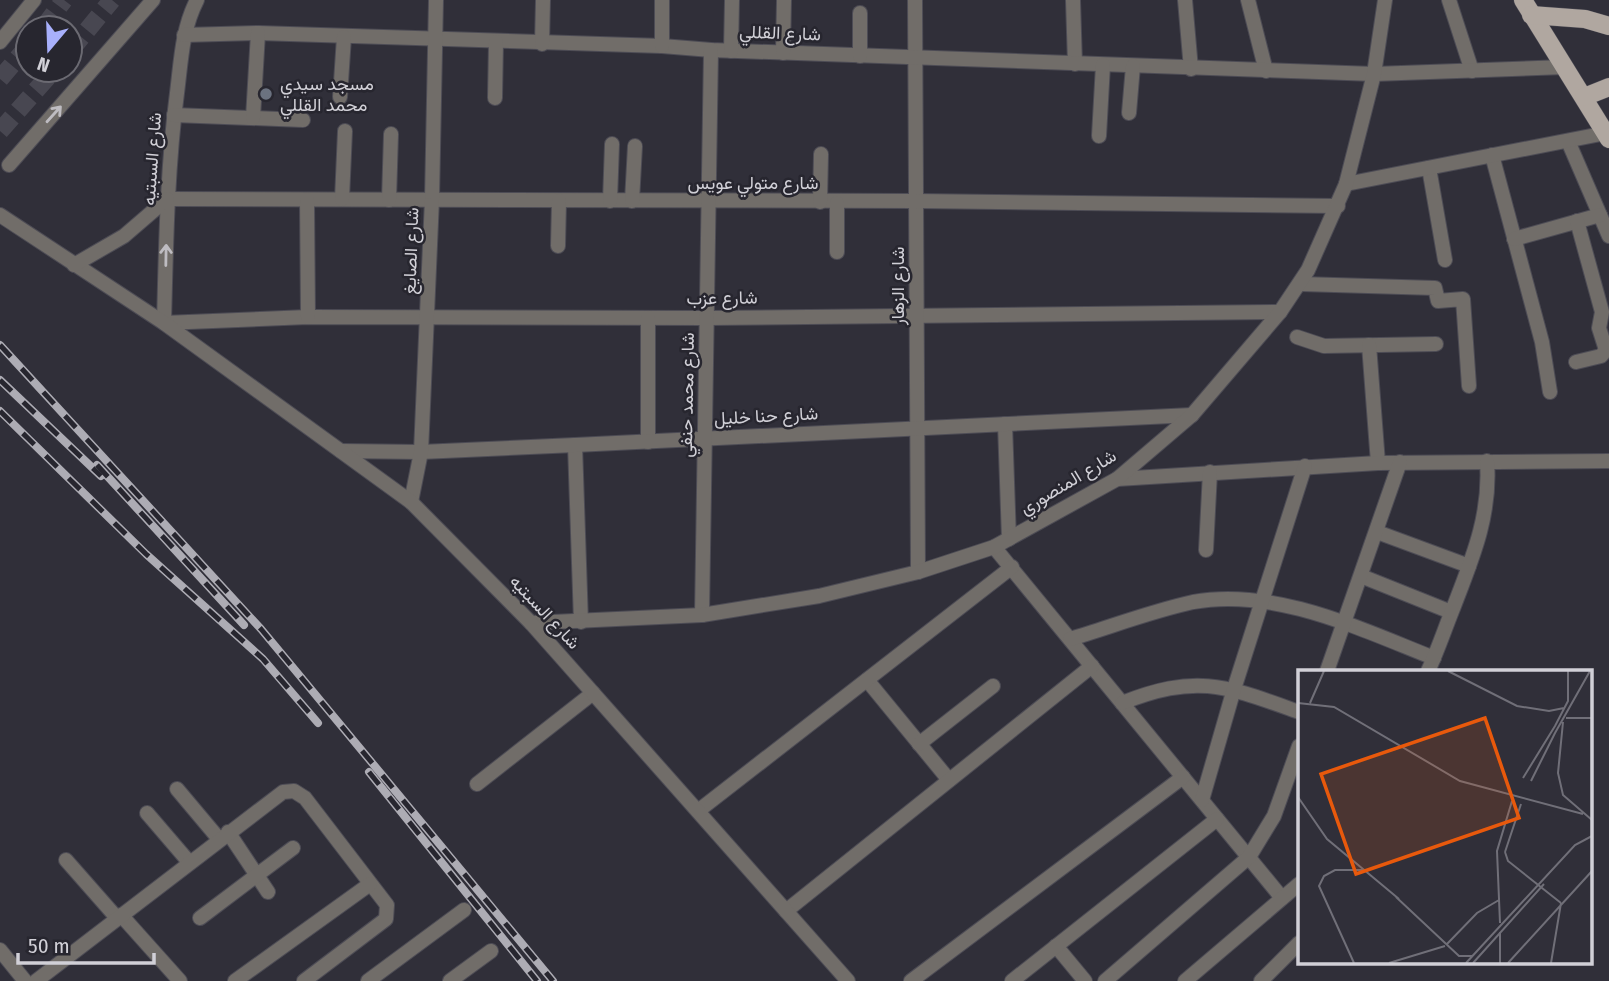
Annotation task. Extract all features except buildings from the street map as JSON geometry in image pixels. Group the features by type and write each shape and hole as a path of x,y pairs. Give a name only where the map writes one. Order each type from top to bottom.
{"main road":[{"path":"1527,8 1609,26"},
{"path":"1527,8 1607,136"},
{"path":"1584,97 1609,87"}],"street":[{"path":"0,42 34,0"},
{"path":"9,165 153,0"},
{"name":"شارع السبتيه","path":"164,323 167,199 174,115 184,35 197,0"},
{"name":"شارع الصايغ","path":"411,502 421,452 432,199 436,0"},
{"path":"542,44 543,0"},
{"path":"662,0 662,46"},
{"path":"731,51 732,0"},
{"path":"783,53 784,0"},
{"name":"شارع الزهار","path":"915,0 918,572"},
{"path":"1073,0 1075,64"},
{"path":"1185,0 1191,69"},
{"path":"1248,0 1266,71"},
{"name":"شارع المنصوري","path":"531,623 702,615 819,596 918,572 994,547 1117,480 1192,415 1301,284 1346,184 1374,74 1384,0"},
{"path":"1449,0 1472,71"},
{"path":"860,13 860,56"},
{"path":"254,118 258,33"},
{"name":"شارع القللي","path":"184,35 258,33 662,46 731,51 1374,74 1565,67"},
{"path":"340,97 344,37"},
{"path":"495,98 496,42"},
{"name":"شارع محمد حنفي","path":"702,615 711,50"},
{"path":"1099,136 1103,65"},
{"path":"1129,113 1133,66"},
{"path":"174,115 303,120"},
{"path":"342,199 345,131"},
{"path":"388,200 391,134"},
{"path":"1346,184 1568,141 1607,136"},
{"path":"1568,141 1609,236"},
{"path":"610,201 612,144"},
{"path":"632,201 635,146"},
{"path":"820,202 821,154"},
{"path":"1492,155 1542,342 1550,392"},
{"path":"1429,168 1445,260"},
{"path":"74,265 124,236 167,199"},
{"name":"شارع متولي عويس","path":"167,199 837,203 916,201 1338,206"},
{"path":"307,200 308,317"},
{"path":"558,246 559,201"},
{"path":"837,203 837,252"},
{"name":"شارع السبتيه","path":"0,215 164,323 411,502 531,623 848,981"},
{"path":"1514,239 1600,215"},
{"path":"1576,362 1601,356 1606,350 1599,328 1602,312 1577,221"},
{"path":"1301,284 1435,288 1438,302 1463,299 1469,386"},
{"name":"شارع عزب","path":"164,323 308,317 708,318 1280,312"},
{"path":"648,318 648,442"},
{"path":"1297,337 1324,346 1436,345"},
{"path":"1369,345 1378,463"},
{"name":"شارع حنا خليل","path":"341,452 421,452 1192,415"},
{"path":"1005,424 1009,539"},
{"path":"575,445 581,622"},
{"path":"1070,639 1193,602 1264,600 1344,622 1431,665 1469,566 1487,507 1487,461"},
{"path":"1117,480 1209,472 1400,462 1609,461"},
{"path":"1327,670 1400,462"},
{"path":"1202,800 1234,689 1305,466"},
{"path":"1206,550 1209,472"},
{"path":"1377,532 1469,566"},
{"path":"994,547 1282,898"},
{"path":"698,811 1012,567"},
{"path":"1361,576 1451,612"},
{"path":"786,911 1091,666"},
{"path":"866,680 949,780"},
{"path":"1122,703 1162,689 1186,685 1234,689 1298,712"},
{"path":"919,744 993,686"},
{"path":"477,784 593,693"},
{"path":"1105,981 1249,857 1273,816 1298,749"},
{"path":"911,981 1183,777"},
{"path":"177,789 223,836 268,892"},
{"path":"36,981 223,836 283,792 294,791 305,797 387,905 386,919 304,981"},
{"path":"147,813 189,862"},
{"path":"1012,981 1217,819"},
{"path":"200,918 293,848"},
{"path":"66,860 180,981"},
{"path":"234,981 370,884"},
{"path":"1185,981 1298,885"},
{"path":"368,981 464,910"},
{"path":"1261,981 1298,944"},
{"path":"1056,946 1085,981"},
{"path":"0,950 25,981"},
{"path":"450,981 491,951"}],"tunnel":[{"path":"54,14 64,0"},
{"path":"84,34 112,0"},
{"path":"0,79 14,62"},
{"path":"0,131 42,84"}],"railway":[{"path":"0,345 261,629 553,981"},
{"path":"0,380 101,476"},
{"path":"0,411 146,554 263,659 318,723"},
{"path":"97,465 244,625"},
{"path":"369,772 537,981"}],"place":[{"name":"مسجد سيدي محمد القللي","path":"266,94"}]}
